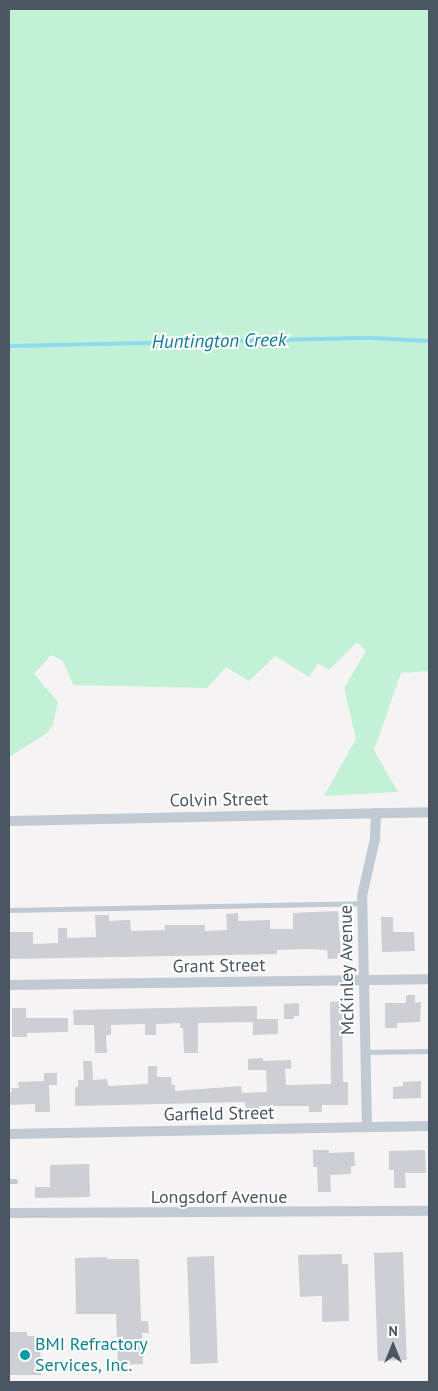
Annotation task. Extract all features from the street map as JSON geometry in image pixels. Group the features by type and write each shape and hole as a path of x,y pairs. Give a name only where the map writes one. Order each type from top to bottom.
{"street":[{"name":"Colvin Street","path":"9,821 429,812"},
{"name":"McKinley Avenue","path":"368,1127 362,980 362,903 364,884 375,838 376,814"},
{"name":"Grant Street","path":"9,986 429,979"},
{"name":"Garfield Street","path":"9,1134 429,1126"},
{"name":"Longsdorf Avenue","path":"9,1213 429,1211"}],"lane":[{"path":"9,910 362,903"},
{"path":"364,1052 429,1050"}],"green space":[{"path":"9,9 429,9 429,671 401,673 374,750 398,792 324,796 356,739 344,688 366,651 357,642 329,670 318,663 309,677 275,656 249,681 226,667 207,688 73,685 63,661 51,655 34,674 58,702 53,725 47,733 9,757"}],"building":[{"path":"338,911 341,958 328,959 327,950 307,949 277,950 277,954 9,959 9,932 33,932 33,944 58,943 58,928 67,928 67,938 96,937 95,915 109,915 109,921 130,920 131,931 165,930 165,925 205,925 205,931 227,930 226,914 238,913 238,921 270,920 270,929 293,929 293,913"},
{"path":"381,917 393,917 393,932 414,932 415,951 382,952"},
{"path":"406,995 415,995 415,1003 421,1002 420,1022 397,1023 397,1028 385,1028 385,1003 406,1003"},
{"path":"342,1001 343,1082 348,1082 348,1105 322,1105 322,1112 309,1112 309,1106 259,1106 259,1110 246,1110 245,1102 75,1106 75,1087 78,1087 78,1080 84,1080 83,1061 92,1061 93,1080 107,1079 110,1086 148,1084 148,1066 157,1066 157,1077 171,1077 172,1085 175,1085 175,1091 241,1086 242,1093 267,1092 266,1070 248,1070 248,1059 263,1058 263,1061 291,1060 291,1069 285,1069 286,1085 331,1084 330,1002"},
{"path":"299,1003 299,1016 294,1016 294,1019 284,1019 284,1004"},
{"path":"257,1006 257,1019 278,1019 278,1034 253,1035 253,1022 198,1023 198,1053 184,1053 183,1028 180,1028 180,1023 156,1024 156,1035 145,1035 145,1024 111,1025 111,1035 106,1035 107,1053 95,1053 94,1025 74,1025 73,1010"},
{"path":"12,1008 26,1008 26,1018 68,1018 68,1032 27,1033 27,1037 12,1037"},
{"path":"44,1073 57,1073 57,1085 49,1085 50,1112 35,1112 35,1104 9,1105 11,1088 19,1088 18,1082 44,1081"},
{"path":"421,1081 421,1098 393,1099 393,1087 403,1086 403,1082"},
{"path":"313,1150 329,1150 329,1153 354,1152 355,1166 351,1166 351,1174 330,1175 331,1192 318,1192 317,1167 313,1167"},
{"path":"425,1150 426,1173 405,1173 406,1188 394,1188 394,1170 389,1170 389,1151"},
{"path":"89,1164 90,1197 35,1198 35,1187 50,1187 50,1165"},
{"path":"403,1252 407,1360 378,1361 374,1253"},
{"path":"342,1254 342,1264 348,1264 349,1321 322,1322 322,1296 300,1297 298,1255"},
{"path":"214,1256 218,1363 191,1364 187,1257"},
{"path":"107,1257 107,1259 139,1259 141,1321 148,1321 149,1333 142,1333 143,1364 118,1365 116,1314 76,1314 75,1258"},
{"name":"BMI Refractory Services, Inc.","path":"9,1332 27,1332 27,1336 40,1336 41,1375 9,1375"}],"waterway":[{"name":"Huntington Creek","path":"9,346 372,338 429,341"}],"place":[{"name":"BMI Refractory Services, Inc.","path":"25,1355"}]}
